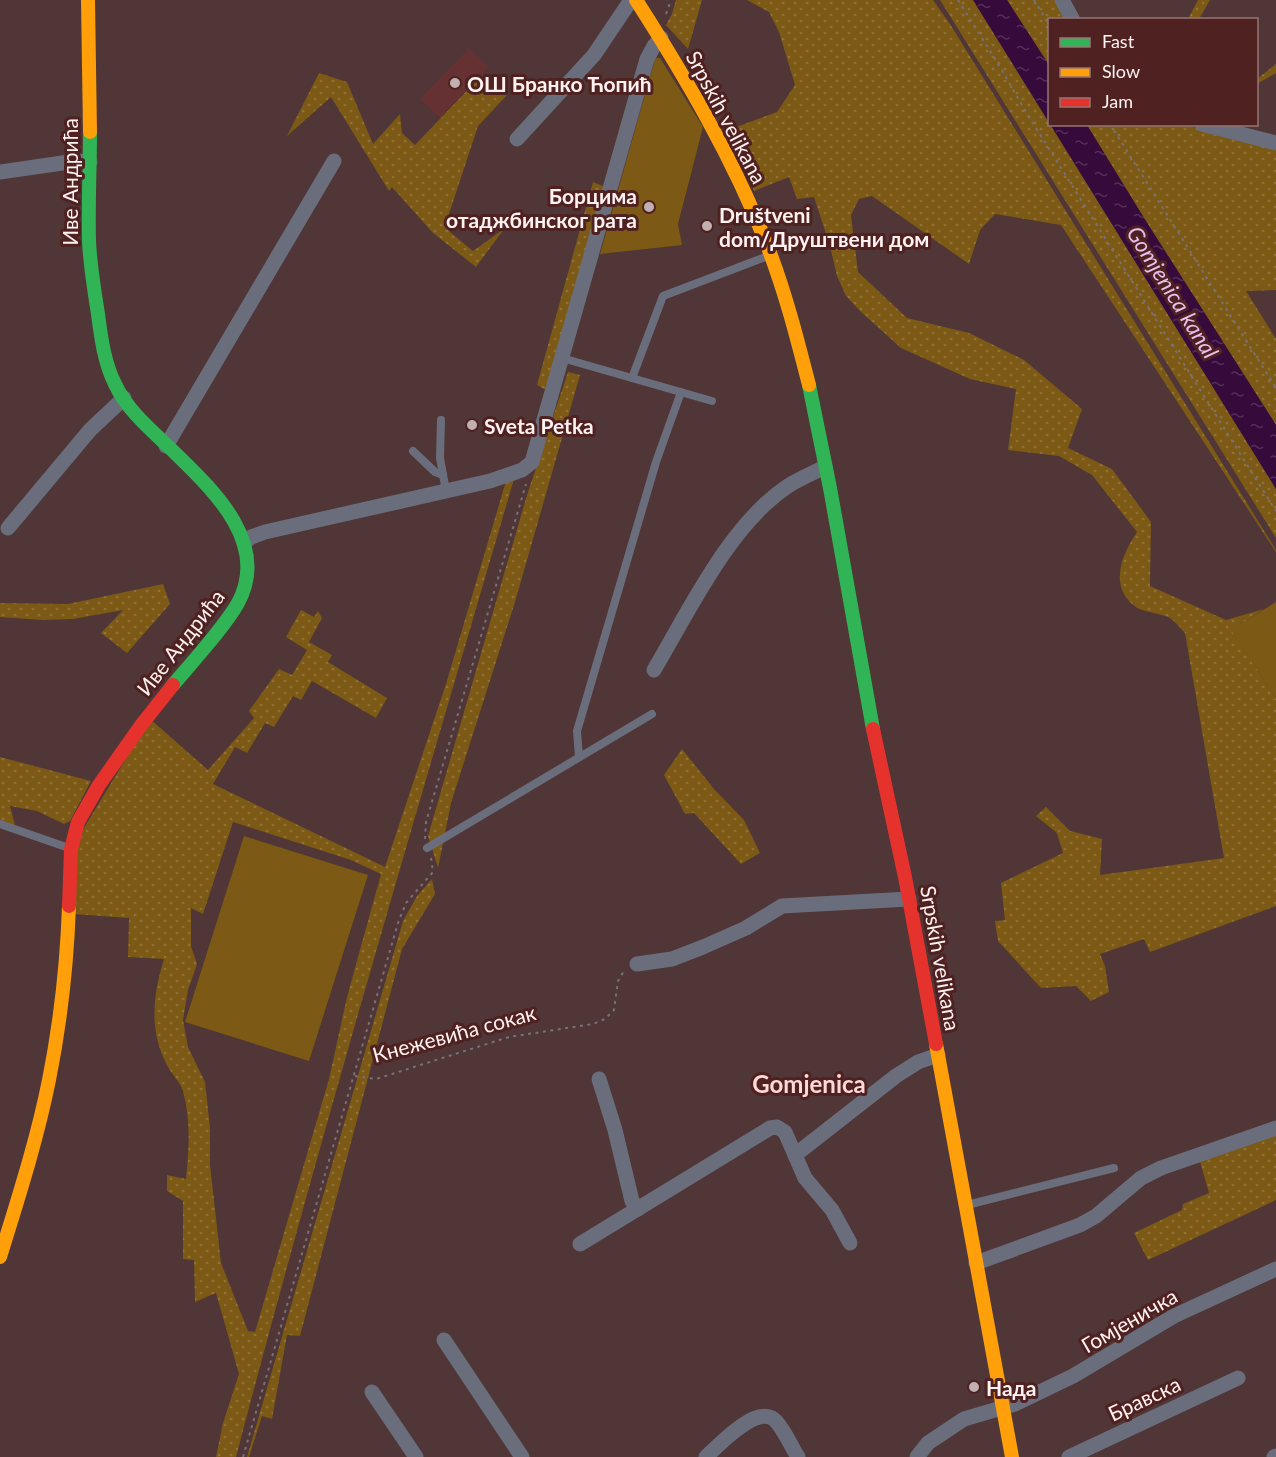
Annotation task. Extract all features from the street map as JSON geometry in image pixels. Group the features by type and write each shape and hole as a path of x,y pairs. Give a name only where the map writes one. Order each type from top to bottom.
{"main road":[{"name":"Иве Андрића","path":"0,1257 22,1187 49,1079 66,952 70,849 78,822 99,785 142,724 218,632 240,599 248,575 244,543 236,524 222,503 204,482 151,432 117,388 109,367 98,314 90,255 88,0"},
{"name":"Srpskih velikana","path":"636,0 661,39 733,166 770,255 798,345 825,467 866,695 909,899 1012,1457"}],"street":[{"path":"517,139 594,55 631,0"},
{"path":"1062,0 1073,18"},
{"path":"244,543 251,537 265,532 490,481 522,470 532,462 647,59 661,39"},
{"path":"1210,126 1276,143"},
{"path":"0,172 76,161 90,162"},
{"path":"166,446 334,161"},
{"path":"8,528 90,430 124,398"},
{"path":"654,670 716,566 752,518 787,487 825,467"},
{"path":"637,964 672,959 703,947 746,928 782,906 909,899"},
{"path":"795,1155 896,1076 918,1062 938,1055"},
{"path":"599,1079 615,1130 632,1201 638,1209"},
{"path":"580,1244 773,1127 781,1128 785,1132 806,1178 832,1210 850,1243"},
{"path":"976,1263 1080,1225 1096,1216 1134,1184 1161,1168 1276,1128"},
{"name":"Гомјеничка","path":"917,1457 928,1443 964,1419 1015,1404 1073,1376 1174,1316 1276,1269"},
{"path":"444,1340 522,1457"},
{"name":"Бравска","path":"1069,1457 1238,1378"},
{"path":"372,1392 416,1457"},
{"path":"706,1457 740,1426 752,1419 766,1416 773,1418 798,1457"}],"lane":[{"path":"632,378 663,296 770,255"},
{"path":"562,358 712,401"},
{"path":"579,757 577,731 656,462 681,392"},
{"path":"441,420 440,458 446,491"},
{"path":"413,451 435,472 443,475"},
{"path":"427,848 652,714"},
{"path":"0,824 70,849"},
{"path":"966,1205 1114,1168"}],"path":[{"path":"958,0 1276,511"},
{"path":"1034,0 1048,23"},
{"path":"1111,126 1276,388"},
{"path":"243,1457 398,923 406,903 433,872 433,861 424,834 426,822 525,485"},
{"name":"Кнежевића сокак","path":"354,1076 376,1079 509,1037 593,1024 604,1019 614,1010 618,981 629,967 637,964"}],"shaded area":[{"path":"676,0 702,0 688,49 666,25"},
{"path":"747,0 933,0 1276,550 1276,552 1061,225 995,214 980,230 969,264 872,196 859,199 851,215 858,272 907,318 969,333 1024,360 1082,409 1068,448 1112,469 1151,522 1150,586 1226,620 1264,609 1232,630 1276,699 1276,906 1150,952 1144,939 1100,954 1105,966 1109,992 1091,1001 1076,986 1041,988 998,941 995,921 1005,920 1001,883 1063,853 1057,833 1036,816 1046,807 1070,831 1102,839 1100,875 1224,858 1185,633 1170,618 1140,609 1125,596 1121,587 1121,568 1127,549 1137,532 1092,475 1059,456 1008,450 1016,389 970,379 901,348 846,296 837,276 814,197 797,199 789,177 754,191 731,129 777,112 795,85 779,32 769,12"},
{"path":"940,0 973,0 1048,121 1048,126 1051,126 1276,489 1276,538"},
{"path":"1007,0 1056,0 1067,18 1048,18 1048,63"},
{"path":"1198,0 1210,0 1200,18 1189,18"},
{"name":"ОШ Бранко Ћопић","path":"469,48 489,67 440,118 420,99"},
{"path":"660,58 703,127 678,224 682,245 600,254 655,59"},
{"path":"1276,64 1276,73 1258,83 1258,78"},
{"path":"319,73 347,82 373,144 400,114 402,133 415,145 482,75 507,95 478,126 447,220 450,232 473,251 504,229 476,267 433,233 392,187 389,191 331,97 287,136"},
{"path":"1088,126 1191,126 1276,148 1276,290 1246,291 1276,339 1276,425"},
{"path":"593,182 605,187 546,390 537,385"},
{"path":"568,372 580,375 515,602 451,803 438,868 428,836 527,495"},
{"path":"514,479 337,1089 236,1457 216,1457 223,1423 239,1374 216,1293 195,1302 194,1260 183,1259 183,1201 167,1191 167,1175 186,1179 189,1135 183,1091 168,1067 157,1038 155,1025 155,999 164,959 128,957 129,918 74,914 76,841 150,719 208,770 254,718 249,711 279,669 292,675 307,650 286,637 301,610 314,617 318,611 322,618 309,642 332,655 328,662 387,698 376,718 312,681 301,700 293,696 274,727 265,723 247,753 235,747 213,784 385,867 446,684 506,481","holes":["233,822 351,860 381,874 347,997 329,1079 255,1332 248,1331 221,1263 210,1165 210,1128 205,1082 188,1047 183,1020 188,990 197,964 191,946 191,908 203,914"]},
{"path":"163,584 170,604 127,653 101,633 123,610 73,619 43,620 0,617 0,603 68,604"},
{"path":"1276,602 1276,699 1231,630"},
{"path":"682,749 714,789 744,820 760,853 741,864 694,813 685,814 664,775"},
{"path":"0,757 91,781 70,821 64,824 37,811 10,806 15,825 0,827"},
{"path":"244,836 368,875 309,1061 185,1022"},
{"path":"432,879 435,894 402,949 300,1336 287,1335 272,1419 262,1416 249,1457 247,1457 403,921 417,896"},
{"path":"1276,1132 1276,1200 1148,1260 1134,1233 1182,1210 1183,1204 1209,1193 1199,1158"}],"water":[{"path":"973,0 1007,0 1048,63 1048,121"},
{"name":"Gomjenica kanal","path":"1051,126 1088,126 1276,425 1276,489"}],"traffic: fast":[{"path":"90,132 90,259 102,340 111,376 133,411 187,464 218,499 232,518 242,538 247,559 246,580 238,603 216,634 173,685"},
{"path":"809,385 830,488 873,729"}],"traffic: slow":[{"path":"88,0 90,132"},
{"path":"636,0 708,119 754,213 779,280 809,385"},
{"path":"0,1257 33,1147 49,1080 62,993 69,906"},
{"path":"936,1044 1012,1457"}],"traffic: jam":[{"path":"69,906 71,849 78,822 99,785 173,685"},
{"path":"873,729 905,877 936,1044"}],"place":[{"name":"ОШ Бранко Ћопић","path":"455,83"},
{"name":"Борцима отаджбинског рата","path":"649,207"},
{"name":"Društveni dom/Друштвени дом","path":"707,226"},
{"name":"Sveta Petka","path":"472,425"},
{"name":"Нада","path":"974,1387"}],"district":[{"name":"Gomjenica","path":"809,1083"}]}
